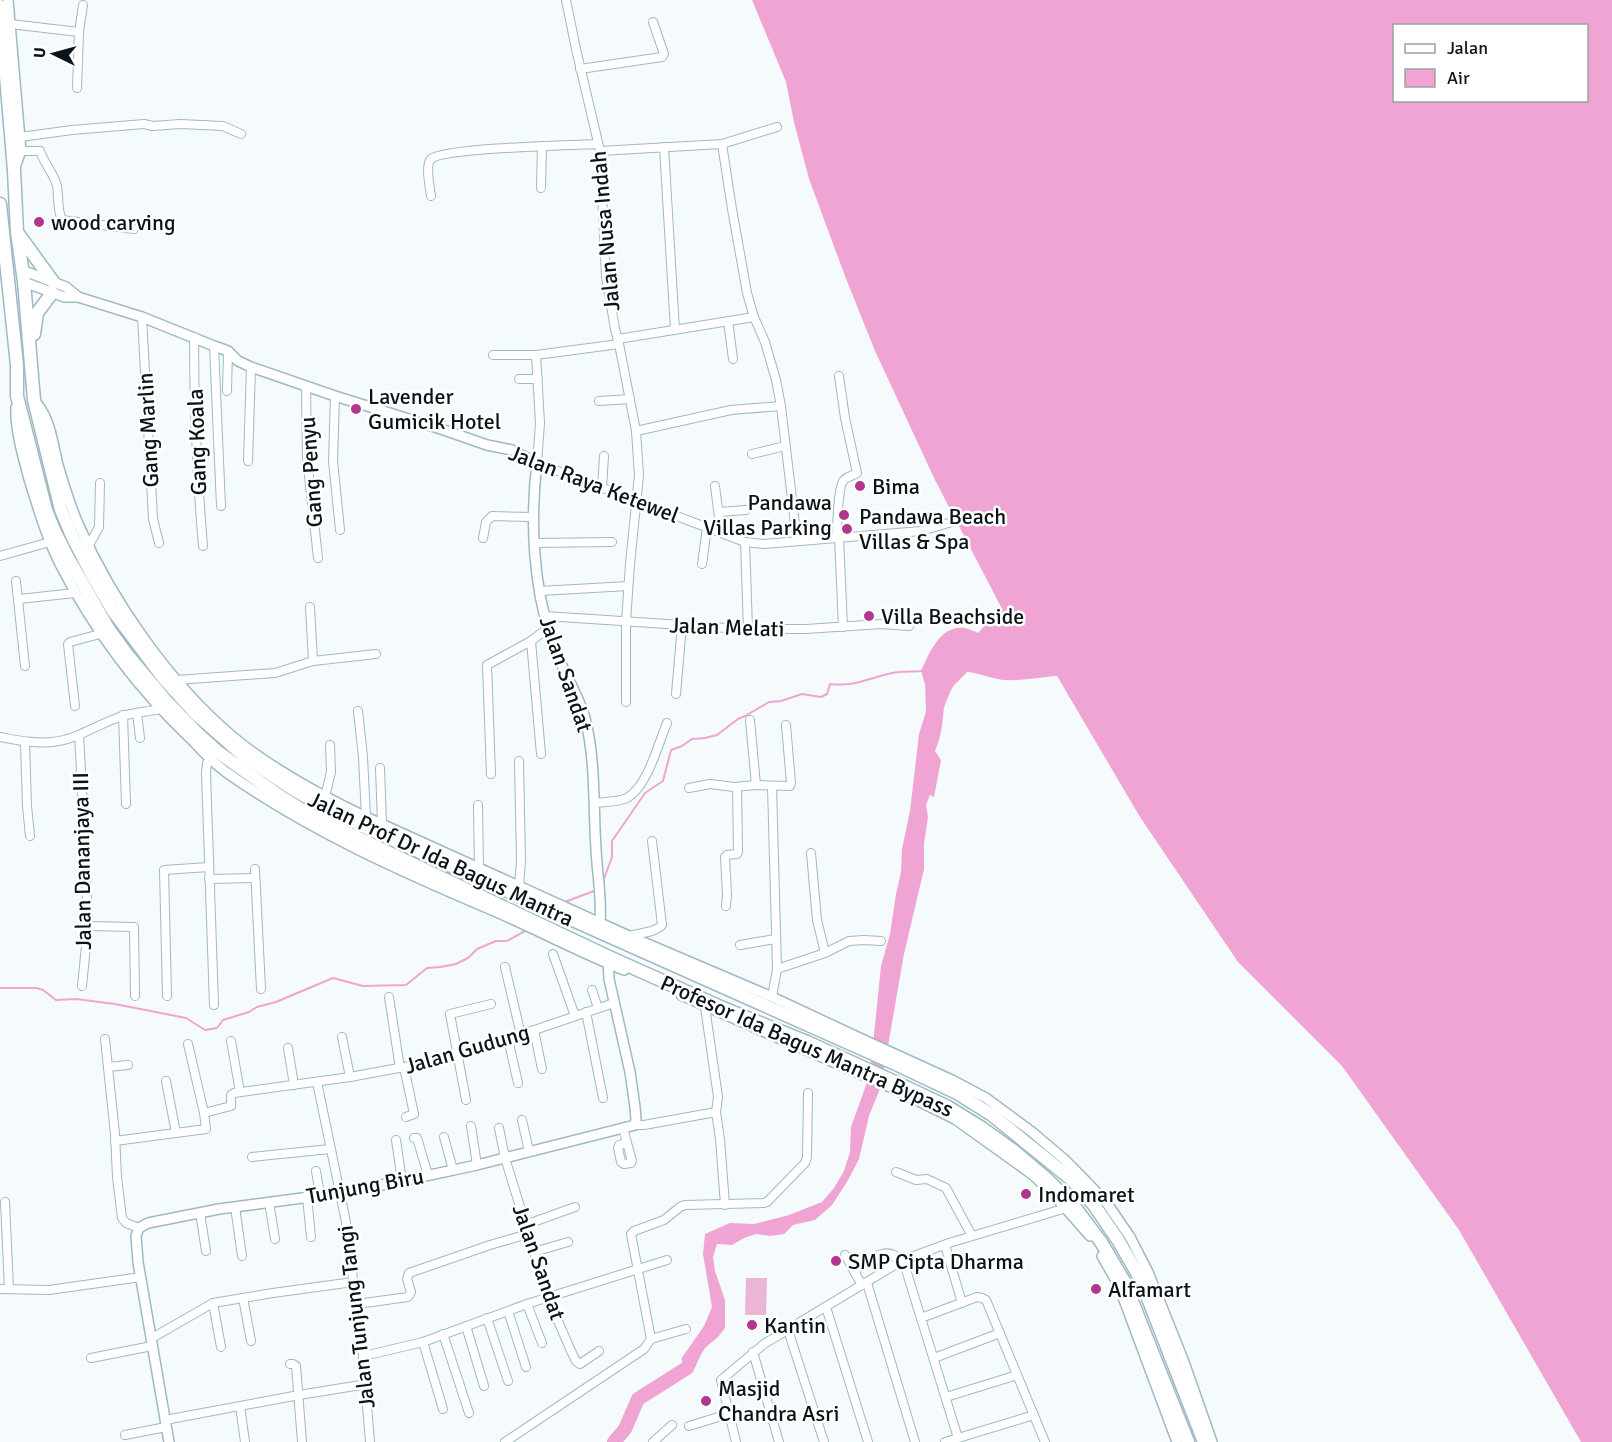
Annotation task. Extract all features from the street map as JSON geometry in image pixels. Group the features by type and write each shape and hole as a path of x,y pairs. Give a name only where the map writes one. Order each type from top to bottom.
{"highway":[{"name":"Jalan Prof Dr Ida Bagus Mantra","path":"0,6 17,232 34,400 61,510 72,536 105,587 113,611 164,679 197,715 231,740 245,757 291,788 530,923 608,960"},
{"name":"Jalan Prof Dr Ida Bagus Mantra","path":"0,204 17,365 17,396 45,510 62,548 95,607 126,653 166,702 198,734 216,759 309,814 374,833 546,903 784,1008 814,1028 864,1045"},
{"path":"17,232 53,288 35,318 31,367"},
{"path":"0,293 8,313 17,365"},
{"name":"Profesor Ida Bagus Mantra Bypass","path":"608,960 807,1042 857,1069 948,1107 1014,1151 1074,1206 1101,1242 1124,1281 1155,1369 1188,1442"},
{"path":"807,1042 819,1041 814,1028"},
{"name":"Profesor Ida Bagus Mantra Bypass","path":"864,1045 899,1061 957,1093 1029,1137 1094,1205 1119,1240 1140,1278 1179,1364 1204,1442"}],"street":[{"path":"8,0 21,151 14,170"},
{"name":"Jalan Nusa Indah","path":"566,0 599,147 606,276 636,431 639,475 628,586 626,702"},
{"path":"77,88 79,32 83,5"},
{"path":"580,69 662,57 664,54 653,22"},
{"path":"10,24 79,32"},
{"path":"20,137 144,124 223,126 242,135"},
{"path":"431,196 429,162 432,158 443,155 542,146 664,147 722,144 777,127"},
{"path":"722,144 745,283 776,380 797,541"},
{"path":"541,188 542,146"},
{"path":"664,147 675,330"},
{"path":"21,151 40,151 57,187 62,220 134,229"},
{"name":"Jalan Raya Ketewel","path":"23,276 53,288 64,297 78,297 142,317 194,337 228,351 238,361 251,367 487,445 512,450 537,463 745,542 764,544 921,531 952,522"},
{"name":"Gang Marlin","path":"142,317 153,519 159,543"},
{"path":"492,355 536,355 754,317"},
{"path":"728,321 733,359"},
{"name":"Gang Koala","path":"194,337 197,466 203,546"},
{"path":"214,346 221,506"},
{"path":"227,391 228,351"},
{"path":"536,355 540,423 537,463"},
{"path":"248,461 251,367"},
{"path":"839,376 845,418 857,472 842,483 838,505 843,627"},
{"path":"519,379 538,379"},
{"name":"Gang Penyu","path":"306,386 306,458 318,558"},
{"path":"17,396 16,413 24,462 50,542 75,593 100,634 160,709 216,759 312,826 409,874 530,923"},
{"path":"335,396 333,461 340,530"},
{"path":"599,401 630,399"},
{"path":"34,400 47,420 58,465 72,507 105,587 192,699 231,740 325,797 366,817"},
{"path":"636,431 731,410 780,406"},
{"path":"752,454 785,446"},
{"path":"602,488 604,456"},
{"name":"Jalan Sandat","path":"537,463 533,517 536,565 548,628 556,653 585,721 594,779 596,850 601,901 600,922"},
{"path":"88,547 99,527 100,483"},
{"path":"715,486 722,533"},
{"path":"719,512 746,510"},
{"path":"483,538 486,522 492,516 533,517"},
{"path":"702,564 707,528"},
{"path":"0,556 50,542"},
{"path":"534,543 612,542"},
{"path":"745,542 748,629"},
{"path":"16,581 25,666"},
{"path":"540,591 628,586"},
{"path":"19,599 75,593"},
{"path":"310,607 313,661"},
{"name":"Jalan Melati","path":"545,616 748,629 806,629 881,624 909,626"},
{"path":"676,694 682,625"},
{"path":"491,774 487,665 531,641 548,628"},
{"path":"75,706 68,644 100,634"},
{"path":"531,641 541,754"},
{"path":"177,680 275,673 313,661 376,654"},
{"path":"0,737 25,742 52,742 79,735 123,715 160,709"},
{"path":"358,711 366,817 374,833 479,868 519,886 546,903"},
{"path":"137,713 140,738"},
{"path":"123,715 126,804"},
{"path":"750,720 756,785"},
{"path":"594,803 627,798 638,788 646,776 667,723"},
{"path":"688,788 710,784 737,787 790,786 786,725"},
{"name":"Jalan Dananjaya III","path":"79,735 88,926 82,986"},
{"path":"25,742 30,836"},
{"path":"325,797 331,772 330,745"},
{"path":"214,1005 206,773 207,763 216,759"},
{"path":"519,761 521,860 519,886"},
{"path":"374,833 380,768"},
{"path":"772,786 777,969 772,997"},
{"path":"726,906 725,857 738,852 737,787"},
{"path":"478,805 479,868"},
{"path":"629,936 652,931 662,925 652,841"},
{"path":"811,853 817,920 825,953"},
{"path":"167,996 164,870 209,867"},
{"path":"209,879 255,874 261,989"},
{"path":"564,911 600,922 772,997 784,1008 864,1045"},
{"path":"88,926 134,927 135,996"},
{"path":"740,945 776,939"},
{"path":"777,969 825,953 849,941 881,941"},
{"path":"553,954 575,1016"},
{"path":"608,960 614,1003 630,1072 635,1125 716,1112"},
{"path":"608,960 705,1007 857,1069"},
{"path":"505,967 520,1035"},
{"path":"592,990 598,1008"},
{"path":"389,997 402,1068 414,1114 406,1117"},
{"name":"Jalan Gudung","path":"240,1092 402,1068 508,1039 614,1003"},
{"path":"466,1100 450,1014 491,1004"},
{"path":"705,1007 718,1097 716,1112 725,1205"},
{"path":"586,1012 603,1098"},
{"path":"534,1030 542,1069"},
{"path":"342,1037 350,1077"},
{"path":"105,1039 122,1218 126,1223 139,1228 136,1240 141,1277 169,1442"},
{"path":"508,1039 518,1083"},
{"path":"204,1113 231,1106 231,1095 234,1092 240,1092 231,1041"},
{"path":"115,1141 206,1129 188,1044"},
{"path":"288,1048 294,1084"},
{"path":"108,1068 129,1065"},
{"path":"166,1081 176,1133"},
{"path":"317,1082 340,1193"},
{"path":"893,1085 955,1119 1034,1175 1092,1239 1118,1284 1155,1369 1177,1442"},
{"path":"651,1339 631,1237 634,1232 664,1221 685,1205 767,1202 804,1165 807,1157 808,1094"},
{"path":"522,1120 529,1151"},
{"name":"Tunjung Biru","path":"139,1228 148,1222 340,1193 402,1181 477,1165 635,1125"},
{"path":"471,1126 477,1165"},
{"name":"Jalan Sandat","path":"499,1128 505,1158 548,1298 578,1363 583,1363 599,1351"},
{"path":"623,1128 627,1143"},
{"path":"444,1137 453,1170"},
{"path":"414,1138 417,1138 428,1175"},
{"path":"396,1140 402,1181"},
{"path":"252,1157 330,1149"},
{"path":"316,1172 320,1196"},
{"path":"896,1172 916,1180 927,1179 946,1188 972,1236"},
{"name":"Jalan Tunjung Tangi","path":"340,1193 364,1356 370,1442"},
{"path":"307,1197 311,1237"},
{"path":"5,1202 4,1289 57,1289 141,1277"},
{"path":"269,1202 275,1239"},
{"path":"525,1225 575,1207"},
{"path":"235,1208 242,1256"},
{"path":"736,1442 721,1380 753,1352 901,1261 972,1236 1066,1208"},
{"path":"200,1213 206,1251"},
{"path":"357,1304 408,1297 411,1294 407,1279 409,1273 528,1234"},
{"path":"534,1252 567,1242"},
{"path":"945,1245 962,1302"},
{"path":"856,1272 857,1267 886,1252 901,1261 958,1438"},
{"path":"845,1255 858,1279 865,1284 915,1442"},
{"path":"364,1356 423,1342 528,1304 667,1260"},
{"path":"90,1358 152,1342 213,1303 353,1282"},
{"path":"921,1318 976,1297 986,1300 1045,1442"},
{"path":"243,1299 251,1341"},
{"path":"213,1303 221,1347"},
{"path":"528,1304 542,1343"},
{"path":"826,1307 868,1442"},
{"path":"508,1311 526,1367"},
{"path":"487,1318 508,1381"},
{"path":"466,1326 484,1386"},
{"path":"511,1440 644,1349 651,1339 686,1329"},
{"path":"788,1330 824,1442"},
{"path":"934,1358 1000,1333"},
{"path":"443,1334 469,1413"},
{"path":"423,1342 443,1409"},
{"path":"753,1352 780,1442"},
{"path":"290,1364 296,1366 302,1442"},
{"path":"1179,1364 1212,1442"},
{"path":"946,1397 1017,1375"},
{"path":"125,1435 240,1406 367,1384"},
{"path":"240,1406 245,1442"},
{"path":"689,1426 728,1414"},
{"path":"945,1442 1034,1415"},
{"path":"653,1442 672,1425"}],"shaded area":[{"path":"746,1278 767,1278 766,1315 745,1315"}],"water":[{"path":"752,0 1612,0 1612,1442 1581,1442 1459,1230 1342,1066 1238,962 1140,817 1057,676 1005,680 967,672 951,690 944,708 935,751 941,760 934,797 930,795 926,805 928,817 924,844 924,869 904,954 881,1086 869,1116 859,1159 832,1205 815,1220 793,1225 784,1234 770,1236 756,1234 732,1245 717,1244 713,1257 715,1271 725,1300 725,1328 706,1347 689,1371 681,1359 704,1326 712,1307 703,1254 705,1234 730,1223 754,1224 789,1215 822,1202 844,1171 850,1152 851,1127 870,1074 881,966 890,934 901,872 902,849 910,811 919,734 926,712 925,684 921,671 942,635 956,628 965,628 978,633 1001,607 935,480 875,351 809,179 786,82"}],"waterway":[{"path":"602,884 612,857 612,841 645,793 663,781 671,750 692,739 717,735 738,719 769,702 781,701 802,694 821,697 827,694 830,684 862,682 892,673 922,671"},
{"path":"562,903 594,891"},
{"path":"0,988 37,988 56,1000 76,999 115,1004 186,1018 205,1030 217,1028 223,1020 276,1002 333,978 363,986 406,985 427,968 456,964 468,958 477,949 496,941 507,941 527,930"},
{"path":"614,1442 625,1429 638,1399 687,1368 694,1353"}],"place":[{"name":"wood carving","path":"39,222"},
{"name":"Lavender Gumicik Hotel","path":"356,409"},
{"name":"Bima","path":"860,486"},
{"name":"Pandawa Villas Parking","path":"844,515"},
{"name":"Pandawa Beach Villas & Spa","path":"847,529"},
{"name":"Villa Beachside","path":"869,616"},
{"name":"Indomaret","path":"1026,1194"},
{"name":"SMP Cipta Dharma","path":"836,1261"},
{"name":"Alfamart","path":"1096,1289"},
{"name":"Kantin","path":"752,1325"},
{"name":"Masjid Chandra Asri","path":"706,1401"}]}
